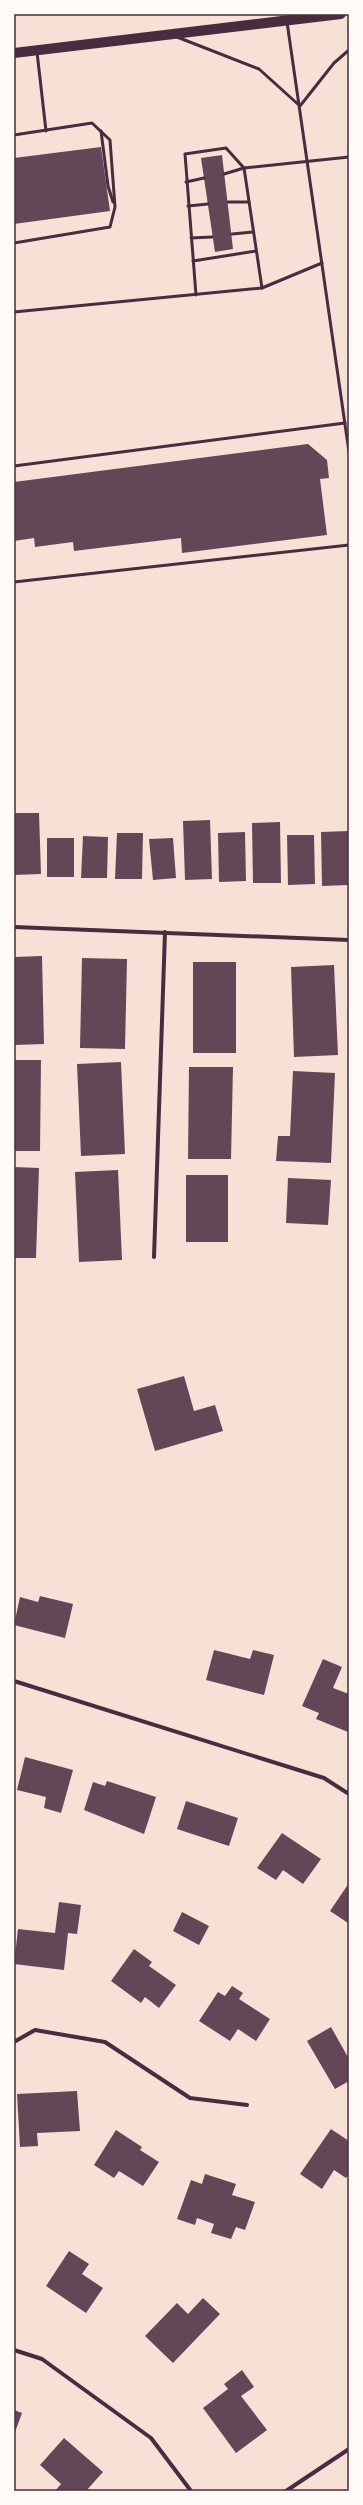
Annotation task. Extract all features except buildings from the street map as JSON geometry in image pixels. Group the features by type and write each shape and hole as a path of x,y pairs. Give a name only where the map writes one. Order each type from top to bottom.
{"main road":[{"path":"14,53 287,20 305,16 341,14"}],"street":[{"path":"14,927 349,940"},
{"path":"154,1257 165,932"},
{"path":"14,1681 324,1778 349,1794"},
{"path":"14,2042 35,2030 105,2042 190,2098 247,2105"},
{"path":"14,2350 42,2359 151,2438 191,2491"},
{"path":"286,2491 349,2449"}],"lane":[{"path":"287,20 349,452"},
{"path":"169,34 259,69 300,106"},
{"path":"37,50 46,131"},
{"path":"300,106 334,63 349,50"},
{"path":"14,135 92,123 110,140 115,207 110,227 14,243"},
{"path":"101,131 108,186 115,207"},
{"path":"196,295 185,154 226,148 244,168 262,288"},
{"path":"224,174 244,168 349,157"},
{"path":"186,182 204,178"},
{"path":"228,202 249,202"},
{"path":"188,206 208,204"},
{"path":"232,234 253,232"},
{"path":"191,238 212,237"},
{"path":"193,261 256,251"},
{"path":"14,312 262,288 322,263"},
{"path":"14,466 346,423"},
{"path":"14,582 349,545"}]}
